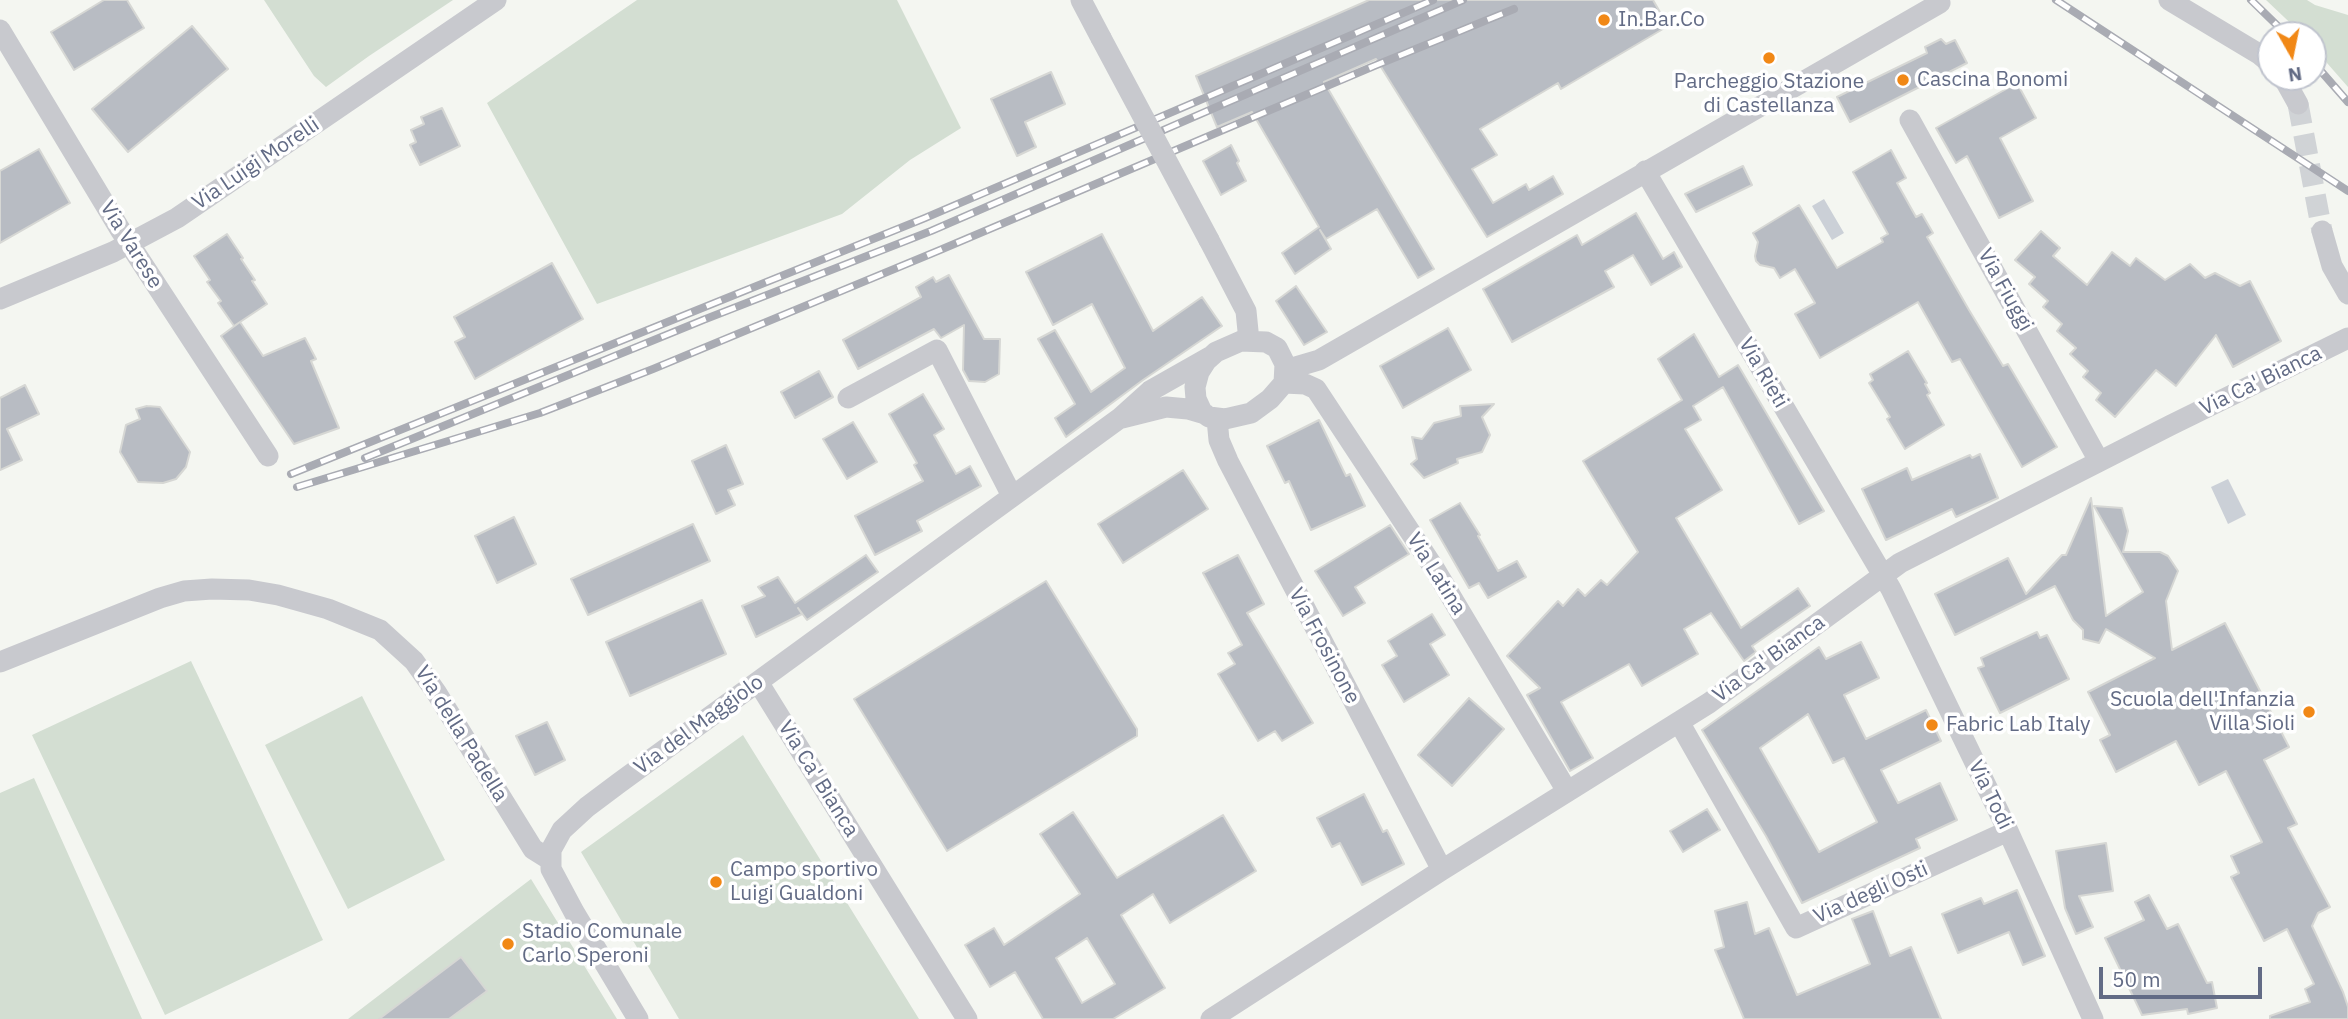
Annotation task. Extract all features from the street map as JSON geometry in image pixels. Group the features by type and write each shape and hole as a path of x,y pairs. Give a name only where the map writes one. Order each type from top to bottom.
{"street":[{"name":"Via Luigi Morelli","path":"0,299 130,244 177,218 496,0"},
{"path":"1081,0 1246,311 1249,341"},
{"path":"2169,0 2257,53"},
{"path":"1285,376 1283,358 1277,348 1266,342 1234,343 1210,357 1199,372 1195,387 1198,403 1211,417 1239,417 1251,413 1270,399 1285,376 1319,360 1940,3"},
{"name":"Via Varese","path":"0,30 130,244 268,456"},
{"path":"2291,91 2298,104"},
{"name":"Via Fiuggi","path":"1910,120 2099,461"},
{"name":"Via Rieti","path":"1644,171 1882,575"},
{"path":"2322,231 2332,266 2348,294"},
{"name":"Via Ca' Bianca","path":"1212,1019 1441,870 1717,697 1907,559 2348,338"},
{"path":"848,398 937,350 1012,496"},
{"name":"Via del Maggiolo","path":"550,859 557,836 587,807 1120,418 1150,391 1210,357"},
{"name":"Via Latina","path":"1285,376 1316,389 1434,568 1567,791"},
{"name":"Via del Maggiolo","path":"1120,418 1166,407 1188,409 1211,417"},
{"name":"Via Frosinone","path":"1211,417 1228,461 1441,870"},
{"name":"Via Todi","path":"1882,575 2008,831 2093,1019"},
{"name":"Via della Padella","path":"0,662 160,598 184,591 249,590 328,609 380,630 414,661 533,849 550,859"},
{"name":"Via Ca' Bianca","path":"758,682 967,1019"},
{"name":"Via degli Osti","path":"1679,722 1796,928 2008,831"},
{"path":"550,859 551,869 573,912 638,1019"}],"shaded area":[{"path":"264,0 453,0 326,87 314,76"},
{"path":"637,0 897,0 961,128 910,160 842,214 597,304 487,103"},
{"path":"2266,0 2307,0 2348,15 2348,87 2327,63 2327,21 2288,21"},
{"path":"1824,199 1844,233 1832,240 1812,206"},
{"path":"2228,479 2246,515 2228,524 2211,487"},
{"path":"191,661 323,940 165,1015 32,735"},
{"path":"362,696 445,860 348,909 265,745"},
{"name":"Campo sportivo Luigi Gualdoni","path":"743,735 919,1019 679,1019 581,852"},
{"path":"34,778 142,1019 0,1019 0,793"},
{"name":"Stadio Comunale Carlo Speroni","path":"531,879 617,1019 348,1019"}],"building":[{"path":"104,0 127,0 144,28 74,70 51,32"},
{"path":"1369,0 1653,0 1668,26 1561,89 1558,83 1480,129 1497,155 1472,169 1493,203 1526,184 1529,190 1553,176 1563,194 1487,237 1376,59 1324,82 1434,269 1418,278 1377,209 1326,239 1320,230 1331,249 1295,274 1282,253 1319,227 1252,112 1217,127 1196,76"},
{"path":"192,26 228,69 128,152 92,109"},
{"name":"Cascina Bonomi","path":"1941,39 1946,44 1955,40 1967,63 1850,122 1837,97 1927,53 1925,47"},
{"path":"1051,72 1065,104 1025,122 1036,147 1017,156 991,99"},
{"path":"2017,83 2036,118 2000,138 2033,201 1999,218 1967,156 1956,163 1936,128"},
{"path":"442,108 460,146 420,165 410,145 416,142 411,130 424,124 421,117"},
{"path":"1231,145 1246,181 1221,195 1203,161"},
{"path":"39,149 70,203 0,243 0,171"},
{"path":"1891,150 1906,178 1897,183 1916,217 1922,214 1933,233 1927,237 2003,366 2008,364 2057,447 2022,467 1960,359 1952,362 1918,302 1820,358 1795,314 1815,303 1795,269 1780,278 1774,268 1760,265 1756,261 1758,242 1753,233 1799,205 1837,268 1883,242 1881,238 1888,234 1853,172"},
{"path":"1743,166 1752,185 1696,212 1685,194"},
{"path":"1636,213 1663,259 1674,252 1682,267 1651,285 1633,255 1605,271 1614,287 1512,342 1483,289 1577,235 1582,245"},
{"path":"2041,231 2060,248 2053,256 2087,285 2112,252 2130,266 2136,258 2165,280 2190,264 2205,278 2215,273 2240,286 2250,281 2281,341 2233,367 2216,335 2176,386 2156,370 2115,417 2096,400 2101,393 2083,377 2088,371 2070,354 2076,348 2057,331 2062,324 2043,307 2048,301 2029,284 2035,277 2015,260"},
{"path":"227,234 267,304 234,326 218,303 221,301 207,282 210,280 194,256"},
{"path":"1102,234 1153,331 1202,297 1222,326 1066,437 1055,418 1075,404 1038,339 1055,330 1091,392 1125,368 1092,304 1053,325 1026,272"},
{"path":"552,263 583,319 475,379 455,342 465,337 454,317"},
{"path":"949,275 984,339 1000,339 999,374 985,382 969,381 963,370 964,325 941,338 934,329 858,369 843,340 921,297 916,287 933,277 936,282"},
{"path":"1296,286 1327,332 1304,345 1276,301"},
{"path":"240,322 263,356 305,338 316,359 311,361 339,428 294,444 221,336"},
{"path":"1448,328 1471,370 1403,408 1380,366"},
{"path":"1694,334 1719,377 1738,365 1824,511 1799,524 1723,387 1693,406 1701,420 1685,429 1722,490 1676,518 1741,628 1798,588 1810,606 1752,646 1756,652 1744,661 1711,613 1684,629 1698,654 1642,686 1629,664 1561,702 1593,758 1570,771 1527,695 1540,688 1507,656 1558,601 1563,606 1578,589 1585,596 1601,580 1607,585 1638,552 1583,461 1682,400 1658,359"},
{"path":"1908,351 1927,383 1925,384 1930,393 1927,395 1944,425 1905,449 1887,419 1890,417 1869,383 1873,380 1870,374"},
{"path":"819,371 833,397 795,418 781,392"},
{"path":"25,385 39,414 7,429 22,460 0,470 0,398"},
{"path":"923,394 944,429 934,435 956,474 970,466 981,486 917,521 922,531 875,555 855,516 923,481 914,465 917,463 889,414"},
{"path":"1494,404 1482,417 1490,435 1482,452 1457,459 1458,463 1424,478 1411,464 1417,459 1412,437 1422,439 1434,423 1461,416 1460,406"},
{"path":"160,407 190,452 186,467 176,479 163,483 138,482 120,452 126,425 140,419 136,409"},
{"path":"1319,420 1346,476 1350,474 1365,506 1311,530 1289,481 1285,483 1267,446"},
{"path":"853,422 877,462 847,479 823,439"},
{"path":"726,445 743,484 728,490 735,505 716,514 692,461"},
{"path":"1980,454 1998,498 1956,517 1952,509 1886,540 1862,489 1907,468 1912,480 1970,455 1972,458"},
{"path":"1183,470 1208,509 1123,563 1098,524"},
{"path":"2091,498 2106,616 2143,592 2094,506 2122,508 2128,531 2123,552 2160,552 2168,556 2178,571 2166,601 2172,650 2225,623 2289,747 2264,760 2297,824 2288,828 2330,907 2318,913 2312,926 2343,992 2348,1007 2348,1019 2270,1019 2270,1016 2310,1002 2305,989 2314,984 2287,929 2264,941 2231,877 2239,873 2231,856 2262,842 2226,771 2199,785 2176,741 2116,772 2100,740 2110,735 2088,692 2155,658 2106,629 2099,643 2083,639 2083,630 2073,620 2055,586 1955,635 1935,594 2008,558 2026,594 2062,555 2066,555"},
{"path":"1460,503 1498,571 1517,561 1526,577 1488,598 1479,583 1469,588 1430,520"},
{"path":"514,517 536,564 497,583 475,536"},
{"path":"693,524 710,561 588,615 571,579"},
{"path":"1390,525 1409,554 1355,587 1365,603 1343,616 1315,571"},
{"path":"866,555 878,572 807,620 798,608 802,614 756,637 742,606 765,596 758,587 778,577 795,603"},
{"path":"1238,555 1264,604 1247,613 1313,723 1282,741 1275,731 1258,741 1218,674 1235,664 1228,653 1242,645 1203,573"},
{"path":"1046,581 1137,729 1137,736 947,851 854,699"},
{"path":"702,600 726,654 630,696 606,642"},
{"path":"1432,614 1445,635 1430,644 1449,675 1404,702 1382,665 1397,656 1388,641"},
{"path":"2037,632 2040,638 2047,635 2069,679 2000,713 1978,668 1984,666 1981,658"},
{"path":"1861,642 1879,678 1844,695 1866,739 1926,710 1941,741 1881,770 1898,803 1940,783 1957,820 1916,839 1920,848 1802,903 1766,836 1702,730 1819,647 1826,659","holes":["1808,714 1833,763 1844,758 1877,822 1819,852 1760,748"]},
{"path":"1469,698 1504,729 1452,786 1418,755"},
{"path":"547,722 565,760 535,775 516,736"},
{"path":"1364,794 1383,832 1387,830 1404,864 1362,885 1340,843 1332,847 1317,818"},
{"path":"1707,809 1720,830 1683,852 1670,831"},
{"path":"1073,812 1117,878 1223,815 1256,871 1170,923 1153,894 1121,915 1165,988 1113,1019 1043,1019 1015,972 990,987 965,945 994,928 1004,945 1080,894 1040,834","holes":["1087,938 1115,984 1082,1003 1056,958"]},
{"path":"2106,843 2113,891 2079,896 2093,927 2076,934 2065,908 2056,851"},
{"path":"2017,890 2045,956 2023,965 2009,932 1958,953 1942,914 1981,898 1984,904"},
{"path":"2149,895 2167,929 2178,924 2207,983 2212,982 2217,1008 2188,1014 2187,1009 2142,1015 2105,938 2144,920 2135,902"},
{"path":"1747,902 1755,934 1769,928 1797,995 1870,964 1852,919 1873,911 1890,956 1911,947 1941,1019 1744,1019 1715,950 1724,947 1715,911"},
{"path":"461,957 487,991 449,1019 379,1019"}],"tunnel":[{"path":"2298,104 2322,231"}],"railway":[{"path":"291,474 925,218 1433,0"},
{"path":"365,458 703,320 931,231 1463,0"},
{"path":"2056,0 2348,191"},
{"path":"2251,0 2273,21"},
{"path":"297,487 540,413 653,369 1514,9"},
{"path":"2327,78 2348,102"}],"place":[{"name":"In.Bar.Co","path":"1604,20"},
{"name":"Parcheggio Stazione di Castellanza","path":"1769,58"},
{"name":"Cascina Bonomi","path":"1903,80"},
{"name":"Scuola dell'Infanzia Villa Sioli","path":"2309,712"},
{"name":"Fabric Lab Italy","path":"1932,725"},
{"name":"Campo sportivo Luigi Gualdoni","path":"716,882"},
{"name":"Stadio Comunale Carlo Speroni","path":"508,944"}]}
